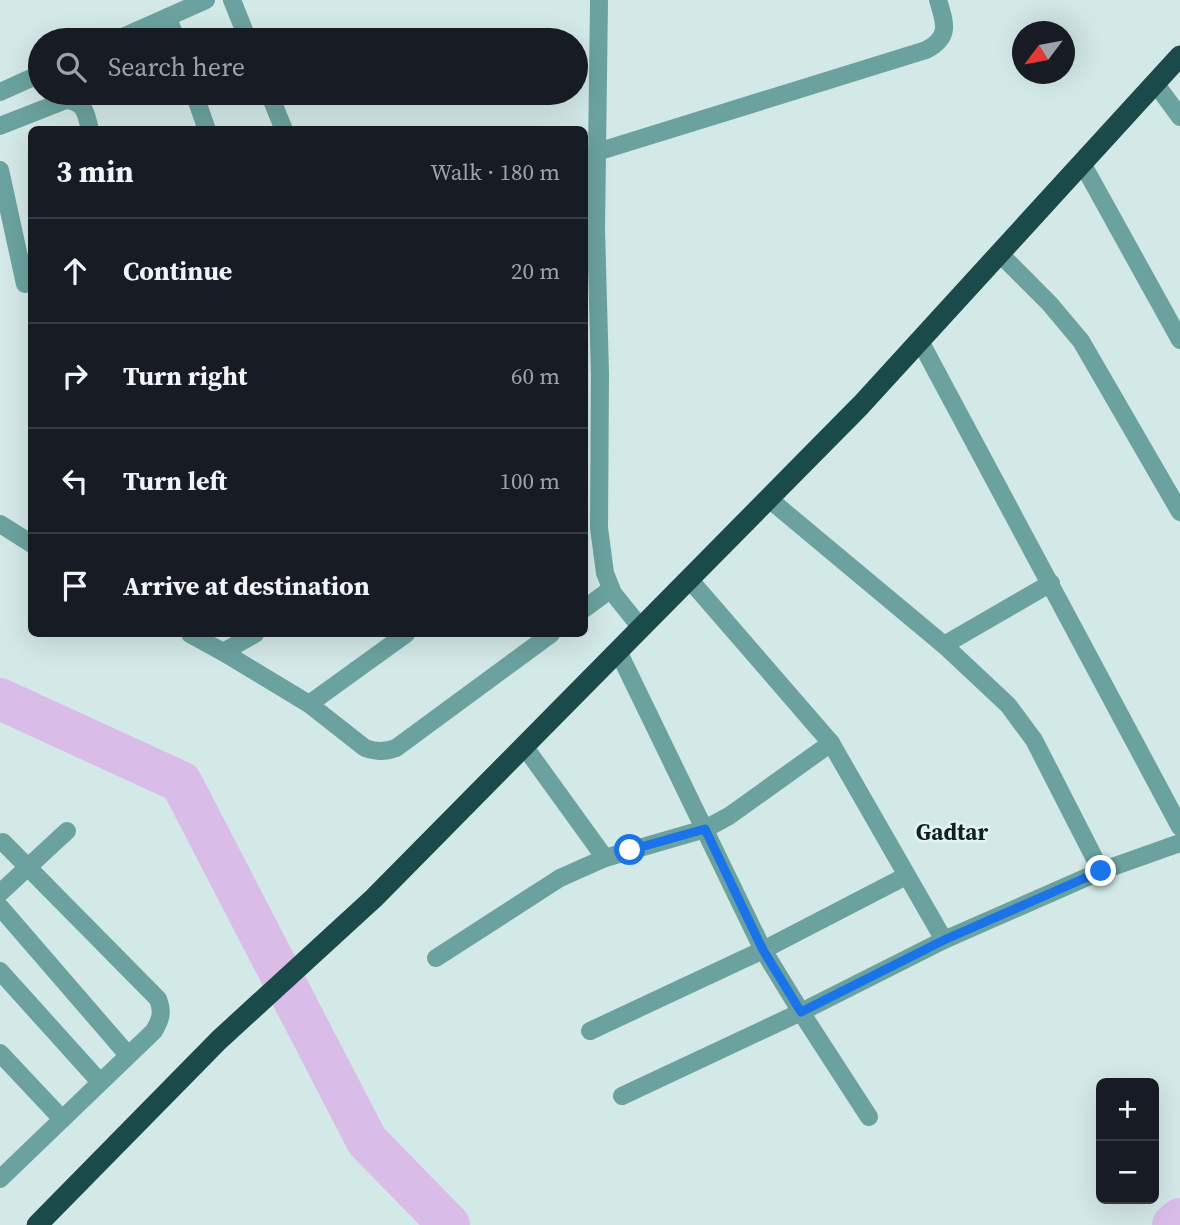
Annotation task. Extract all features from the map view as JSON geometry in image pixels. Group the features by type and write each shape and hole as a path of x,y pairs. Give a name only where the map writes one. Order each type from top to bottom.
{"highway":[{"path":"37,1225 219,1040 374,898 861,405 1180,56"}],"street":[{"path":"143,28 206,0"},
{"path":"232,0 243,28"},
{"path":"599,0 596,230 591,285 600,374 592,501 605,573 611,589 641,628"},
{"path":"597,152 926,50 937,44 942,36 945,22 938,0"},
{"path":"168,17 172,28"},
{"path":"0,92 28,79"},
{"path":"1156,83 1180,117"},
{"path":"0,126 51,105"},
{"path":"80,105 87,115 89,126"},
{"path":"198,105 206,126"},
{"path":"274,105 282,126"},
{"path":"34,111 38,126"},
{"path":"1082,163 1180,340"},
{"path":"0,170 25,284"},
{"path":"999,253 1049,303 1081,341 1180,512"},
{"path":"920,341 1180,827"},
{"path":"769,499 944,645 1008,705 1026,727 1101,871"},
{"path":"0,524 28,542"},
{"path":"690,579 831,743 944,940"},
{"path":"944,645 1051,583"},
{"path":"588,605 611,589"},
{"path":"196,637 309,704 365,748 385,752 396,748 547,637"},
{"path":"223,652 250,637"},
{"path":"309,704 402,637"},
{"path":"618,651 763,950 869,1117"},
{"path":"436,958 560,878 605,858 705,829 729,816 831,743"},
{"path":"524,746 605,858"},
{"path":"0,893 67,831"},
{"path":"0,1179 154,1031 162,1010 158,999 3,842"},
{"path":"622,1096 801,1012 944,940 1101,871 1180,843"},
{"path":"590,1031 763,950 906,876"},
{"path":"0,907 128,1055"},
{"path":"0,971 100,1082"},
{"path":"0,1053 62,1119"}],"waterway":[{"path":"0,699 181,782 367,1141 449,1225"},
{"path":"1173,1225 1180,1219"}],"district":[{"name":"Gadtar","path":"952,832"}],"route":[{"path":"630,850 705,829 763,950 801,1012 944,940 1101,871"}]}
